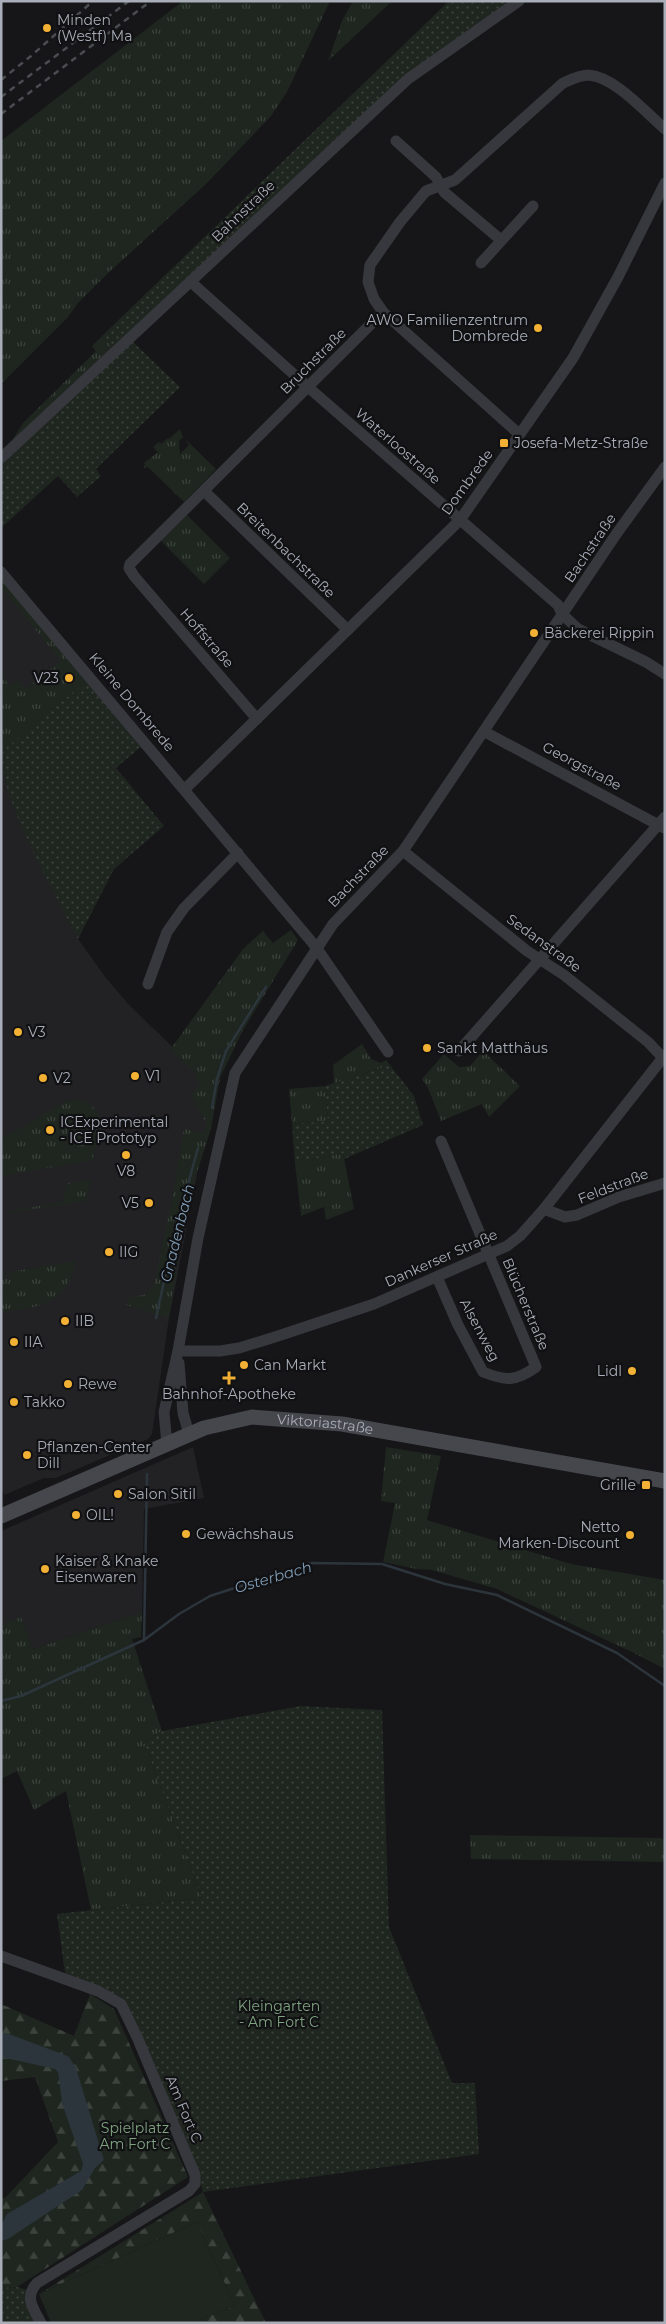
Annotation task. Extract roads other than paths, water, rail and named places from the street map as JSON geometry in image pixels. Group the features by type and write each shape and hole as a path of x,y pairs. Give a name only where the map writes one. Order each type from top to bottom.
{"main road":[{"name":"Viktoriastraße","path":"1,1516 189,1434 216,1424 252,1417 342,1424 665,1481"}],"street":[{"name":"Bahnstraße","path":"1,458 408,79 519,1"},
{"path":"519,434 383,312 374,299 368,282 370,265 400,222 426,191 455,180 563,83 576,77 595,76 614,84 665,129"},
{"path":"396,141 436,177 444,192 501,240"},
{"name":"Dombrede","path":"185,789 460,520 573,358 618,277 665,184"},
{"path":"481,263 533,206"},
{"name":"Waterloostraße","path":"191,282 308,388 558,605 562,614 578,629 646,662 665,674"},
{"name":"Bruchstraße","path":"134,576 129,568 132,560 204,491 383,312"},
{"name":"Bachstraße","path":"168,1444 164,1412 178,1351 198,1238 235,1073 316,947 333,924 403,851 485,732 562,614 665,467"},
{"name":"Breitenbachstraße","path":"204,491 348,630"},
{"name":"Kleine Dombrede","path":"1,572 316,947"},
{"name":"Hoffstraße","path":"134,576 257,719"},
{"name":"Georgstraße","path":"485,732 663,823"},
{"path":"459,1051 663,823"},
{"name":"Sedanstraße","path":"403,851 539,960 564,975 664,1057"},
{"path":"148,984 167,932 184,908 238,853"},
{"path":"316,947 388,1052"},
{"name":"Dankerser Straße","path":"178,1351 220,1351 239,1348 374,1304 507,1246 520,1236 544,1209 664,1057"},
{"name":"Blücherstraße","path":"441,1141 536,1367"},
{"name":"Feldstraße","path":"544,1209 565,1217 577,1216 619,1197 665,1183"},
{"name":"Alsenweg","path":"437,1277 461,1332 483,1372 502,1379 521,1378 536,1367"},
{"name":"Bachstraße","path":"178,1351 183,1413 189,1434"},
{"name":"Am Fort C","path":"1,1956 98,1991 120,2004 137,2037 195,2175 195,2184 189,2191 37,2283 29,2294 32,2306 41,2323"}],"waterway":[{"name":"Gnadenbach","path":"212,1108 217,1079 226,1051 266,987"},
{"name":"Gnadenbach","path":"156,1318 175,1231 198,1148"},
{"name":"Gnadenbach","path":"144,1640 147,1474"},
{"name":"Osterbach","path":"1,1701 21,1696 144,1640 179,1614 210,1596 312,1563 382,1564 445,1584 497,1595 617,1653 665,1686"}],"railway":[{"path":"1,80 93,1"},
{"path":"1,97 129,1"},
{"path":"1,114 151,1"}],"place":[{"name":"Minden (Westf) Ma","path":"47,28"},
{"name":"AWO Familienzentrum Dombrede","path":"538,328"},
{"name":"Josefa-Metz-Straße","path":"504,443"},
{"name":"Bäckerei Rippin","path":"534,633"},
{"name":"V23","path":"69,678"},
{"name":"V3","path":"18,1032"},
{"name":"Sankt Matthäus","path":"427,1048"},
{"name":"V1","path":"135,1076"},
{"name":"V2","path":"43,1078"},
{"name":"ICExperimental - ICE Prototyp","path":"50,1130"},
{"name":"V8","path":"126,1155"},
{"name":"V5","path":"149,1203"},
{"name":"IIG","path":"109,1252"},
{"name":"IIB","path":"65,1321"},
{"name":"IIA","path":"14,1342"},
{"name":"Can Markt","path":"244,1365"},
{"name":"Lidl","path":"632,1371"},
{"name":"Bahnhof-Apotheke","path":"229,1378"},
{"name":"Rewe","path":"68,1384"},
{"name":"Takko","path":"14,1402"},
{"name":"Pflanzen-Center Dill","path":"27,1455"},
{"name":"Grille","path":"646,1485"},
{"name":"Salon Sitil","path":"118,1494"},
{"name":"OIL!","path":"76,1515"},
{"name":"Gewächshaus","path":"186,1534"},
{"name":"Netto Marken-Discount","path":"630,1535"},
{"name":"Kaiser & Knake Eisenwaren","path":"45,1569"}],"park label":[{"name":"Kleingarten - Am Fort C","path":"279,2014"},
{"name":"Spielplatz Am Fort C","path":"135,2136"}]}
